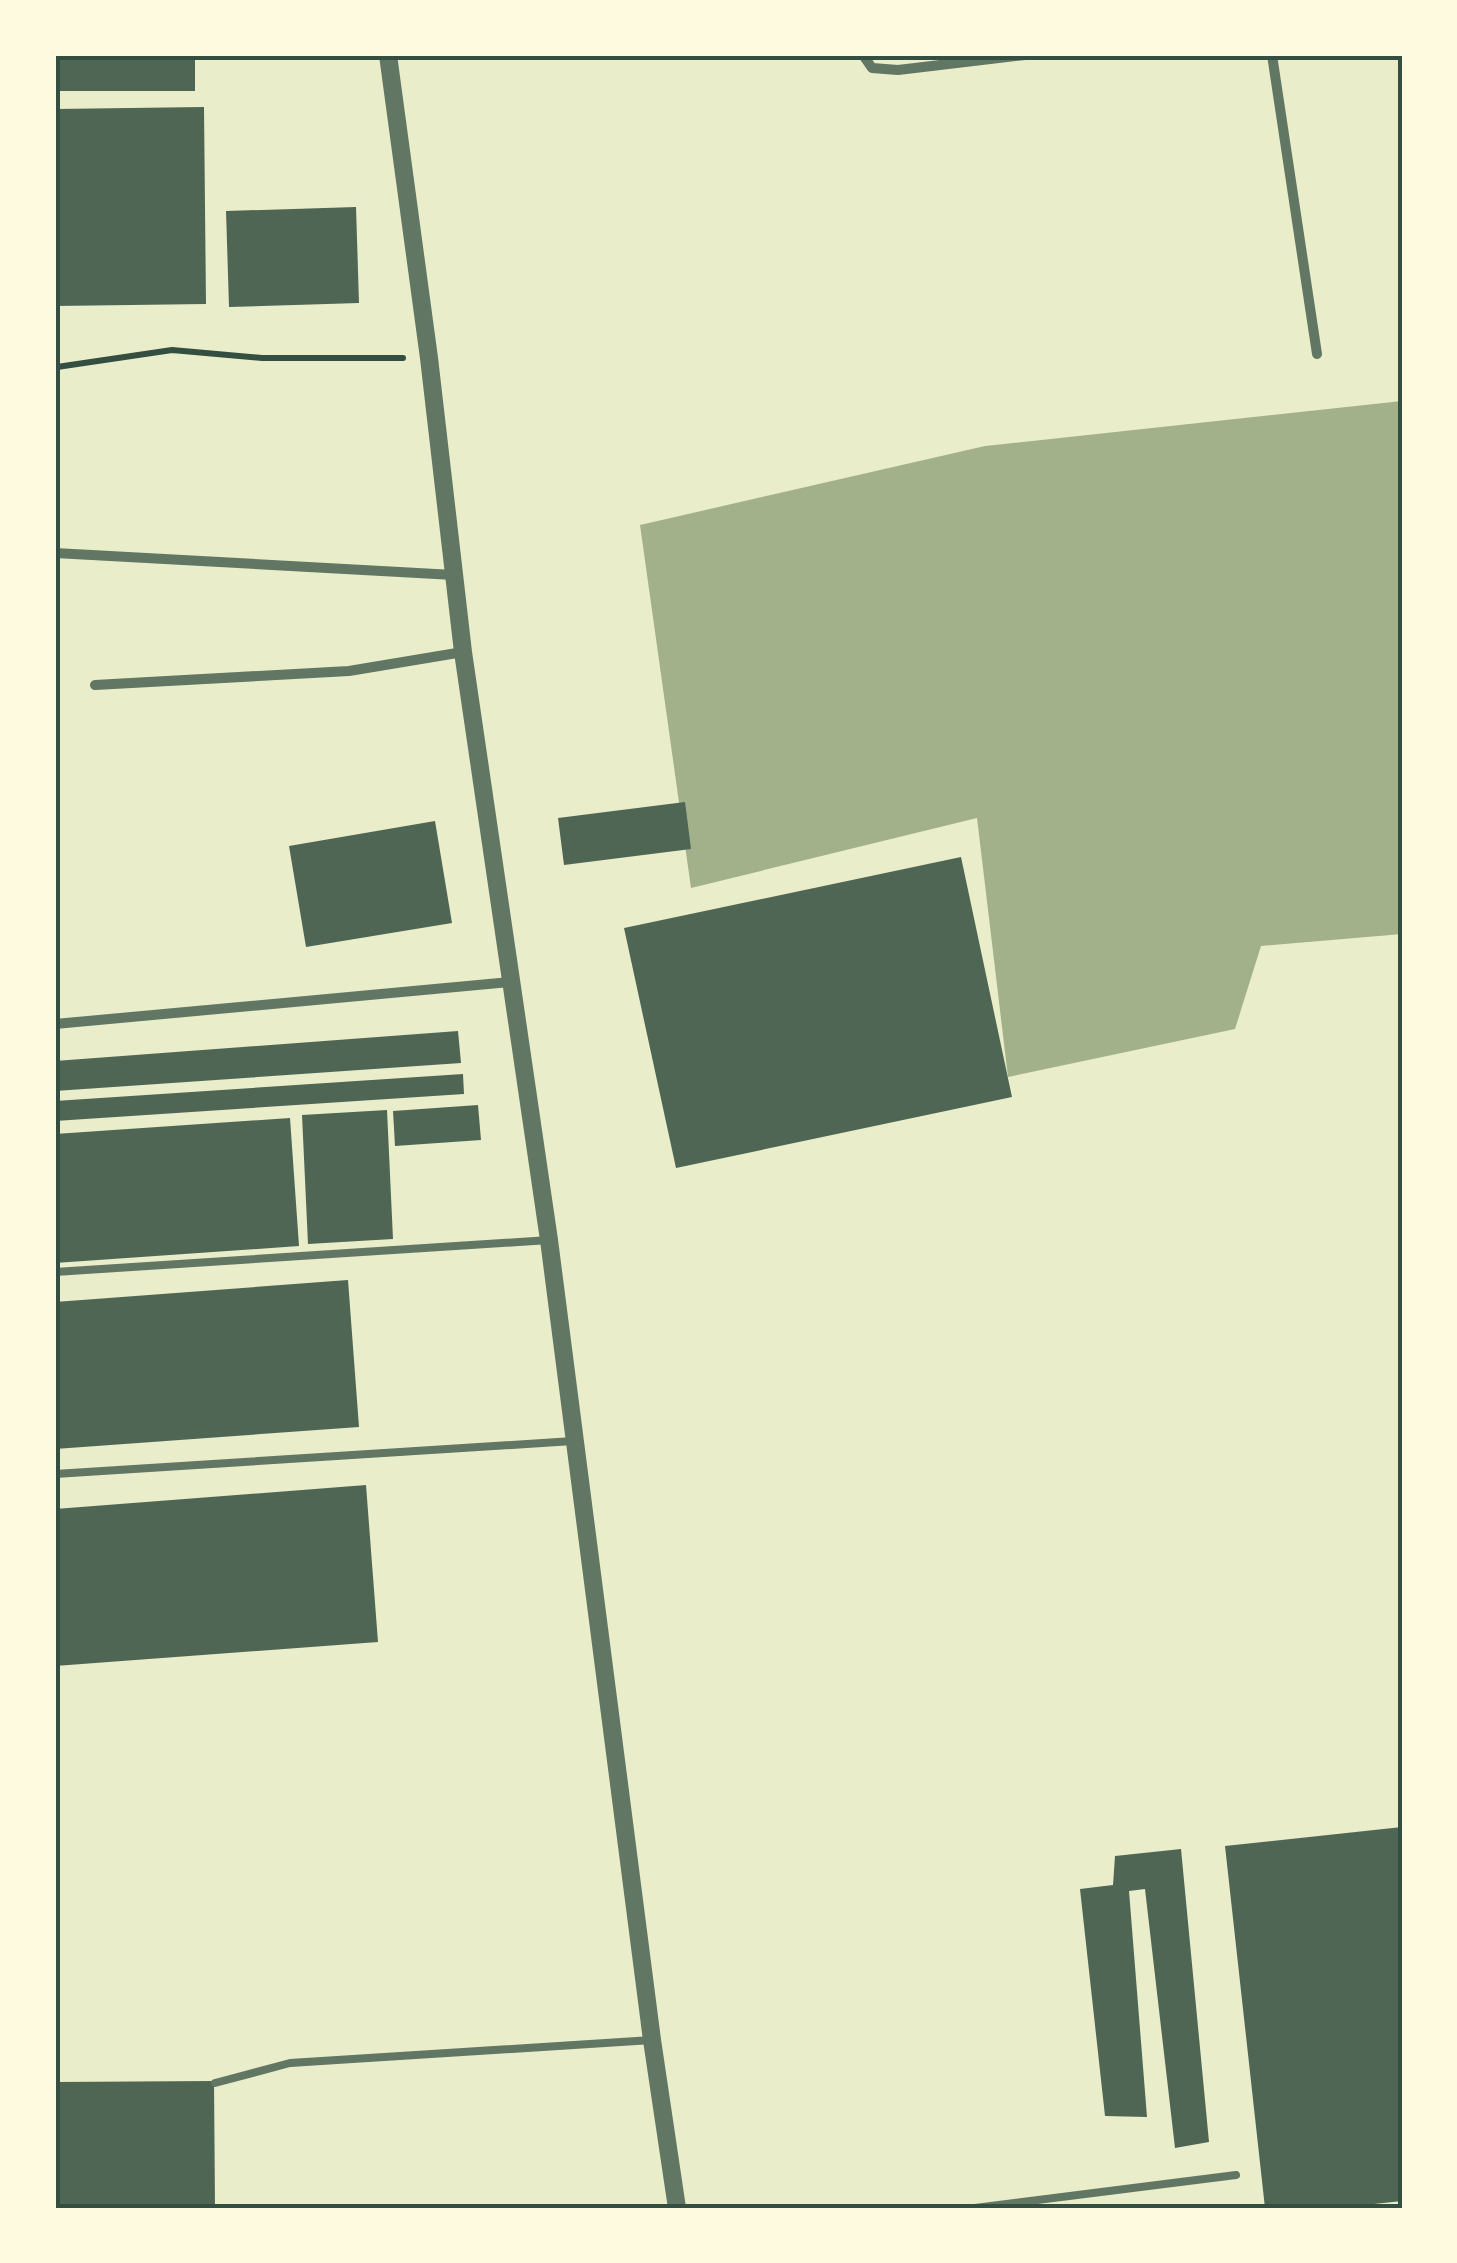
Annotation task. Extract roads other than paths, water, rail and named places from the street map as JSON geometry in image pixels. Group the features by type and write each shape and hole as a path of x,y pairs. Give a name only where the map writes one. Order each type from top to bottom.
{"street":[{"path":"388,55 463,652 549,1240 676,2208"},
{"path":"863,55 872,68 898,70 1025,55"},
{"path":"1272,55 1317,354"},
{"path":"55,553 454,575"},
{"path":"95,685 349,671 463,652"},
{"path":"55,1024 511,982"}],"lane":[{"path":"55,1272 549,1240"},
{"path":"55,1474 573,1440"},
{"path":"215,2083 290,2063 652,2040"},
{"path":"975,2208 1236,2174"}]}
